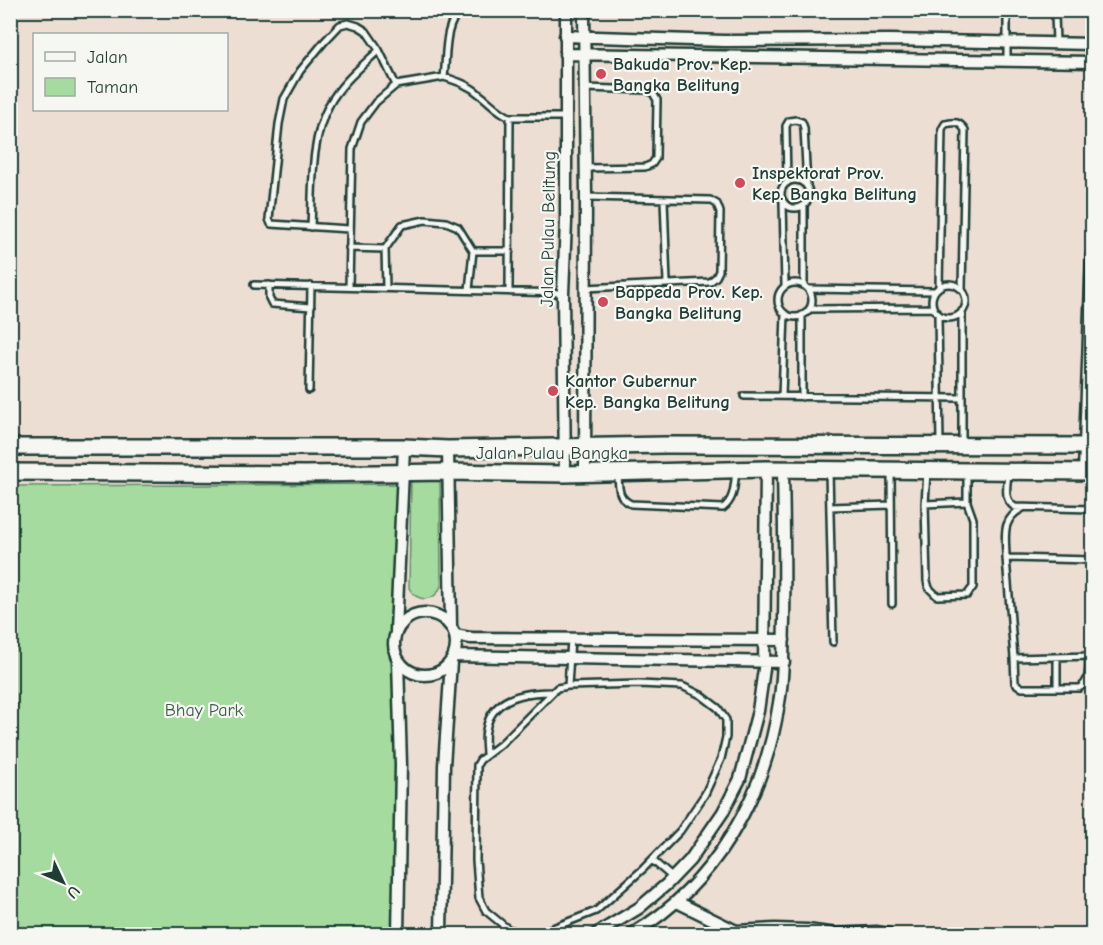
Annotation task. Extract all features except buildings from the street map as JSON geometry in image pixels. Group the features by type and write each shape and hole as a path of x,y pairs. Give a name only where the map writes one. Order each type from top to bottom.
{"main road":[{"name":"Jalan Pulau Bangka","path":"10,447 448,449 664,445 1089,446"},
{"name":"Jalan Pulau Bangka","path":"10,472 565,474 766,469 1088,472"}],"street":[{"name":"Jalan Pulau Belitung","path":"565,474 563,293 566,222 566,10"},
{"name":"Jalan Pulau Belitung","path":"584,10 585,473"},
{"path":"565,36 724,41 1092,44"},
{"path":"565,54 1092,62"},
{"path":"1088,472 1092,255"},
{"path":"398,934 401,765 398,661 393,649 396,631 404,447"},
{"path":"441,934 444,766 452,659 456,644 453,630 448,449"},
{"path":"596,934 639,908 673,878 723,812 740,779 758,711 764,661 766,469"},
{"path":"639,933 695,884 718,857 738,826 765,764 780,701 784,662 783,470"},
{"path":"396,631 408,617 419,613 437,615 453,630 471,638 784,640"},
{"path":"398,661 412,673 424,675 442,670 452,659 570,658 784,662"},
{"path":"676,902 691,907 736,931 775,929 836,934 876,932 888,934"}],"lane":[{"path":"444,77 450,28 453,19 462,10"},
{"path":"1007,61 1007,17 1011,10"},
{"path":"1039,10 1052,11 1054,14 1056,43"},
{"path":"349,229 271,224 269,219 279,124 284,99 300,71 324,42 340,25 348,23 366,31 379,50 396,85"},
{"path":"311,227 319,128 329,104 343,85 379,50"},
{"path":"349,287 352,149 361,122 376,102 396,85 444,77 471,88 510,117 565,117"},
{"path":"584,88 647,90 653,93 657,100 656,158 652,164 645,167 586,168"},
{"path":"509,291 510,117"},
{"path":"782,396 785,314 778,303 778,296 785,285 781,192 787,183 786,126 789,121 796,120 802,122 804,128 809,196 804,205 806,287 812,302 809,309 802,315 785,314"},
{"path":"955,122 961,124 965,130 962,290 966,303 962,310 951,318 939,315 933,308 932,297 936,289 942,129 945,124 955,122"},
{"path":"787,183 797,180 807,186"},
{"path":"585,288 710,282 719,271 720,212 717,204 710,200 586,197"},
{"path":"664,199 667,283"},
{"path":"783,202 792,208 804,205"},
{"path":"386,288 385,249 402,225 425,220 446,222 458,227 473,251 469,290"},
{"path":"349,248 385,249"},
{"path":"473,251 510,250"},
{"path":"785,285 791,283 806,287 936,289 951,284 962,290"},
{"path":"254,285 563,293"},
{"path":"269,285 269,298 272,304 311,307"},
{"path":"309,390 311,286"},
{"path":"809,309 933,308"},
{"path":"962,310 962,446"},
{"path":"802,315 802,397"},
{"path":"939,315 940,446"},
{"path":"744,396 962,398"},
{"path":"617,473 620,495 624,501 631,504 723,508 730,503 736,470"},
{"path":"829,470 833,642"},
{"path":"891,470 892,603"},
{"path":"927,471 925,504 927,581 929,588 937,596 967,595 973,587 973,519 967,502 967,471"},
{"path":"1009,472 1007,499 1008,503 1015,507 1092,509"},
{"path":"925,504 967,502"},
{"path":"830,507 891,505"},
{"path":"1014,658 1091,656 1088,679 1085,685 1079,688 1022,688 1015,683 1006,558 1006,523 1012,515 1023,508"},
{"path":"1006,558 1092,560"},
{"path":"568,686 571,639"},
{"path":"1057,657 1057,688"},
{"path":"639,684 682,686 701,695 718,708 726,720 726,737 721,759 705,794 680,831 652,860 596,911 540,933 523,933 508,928 486,911 479,898 476,860 477,765 501,744 551,692 568,686 639,684"},
{"path":"486,755 485,732 488,720 498,707 518,695 551,692"},
{"path":"652,860 673,878"}],"green space":[{"path":"411,480 440,480 441,586 435,595 426,599 412,593 409,588"},
{"name":"Bhay Park","path":"396,484 401,934 11,934 10,486"}],"place":[{"name":"Bakuda Prov. Kep. Bangka Belitung","path":"601,74"},
{"name":"Inspektorat Prov. Kep. Bangka Belitung","path":"740,183"},
{"name":"Bappeda Prov. Kep. Bangka Belitung","path":"603,302"},
{"name":"Kantor Gubernur Kep. Bangka Belitung","path":"553,391"}]}
